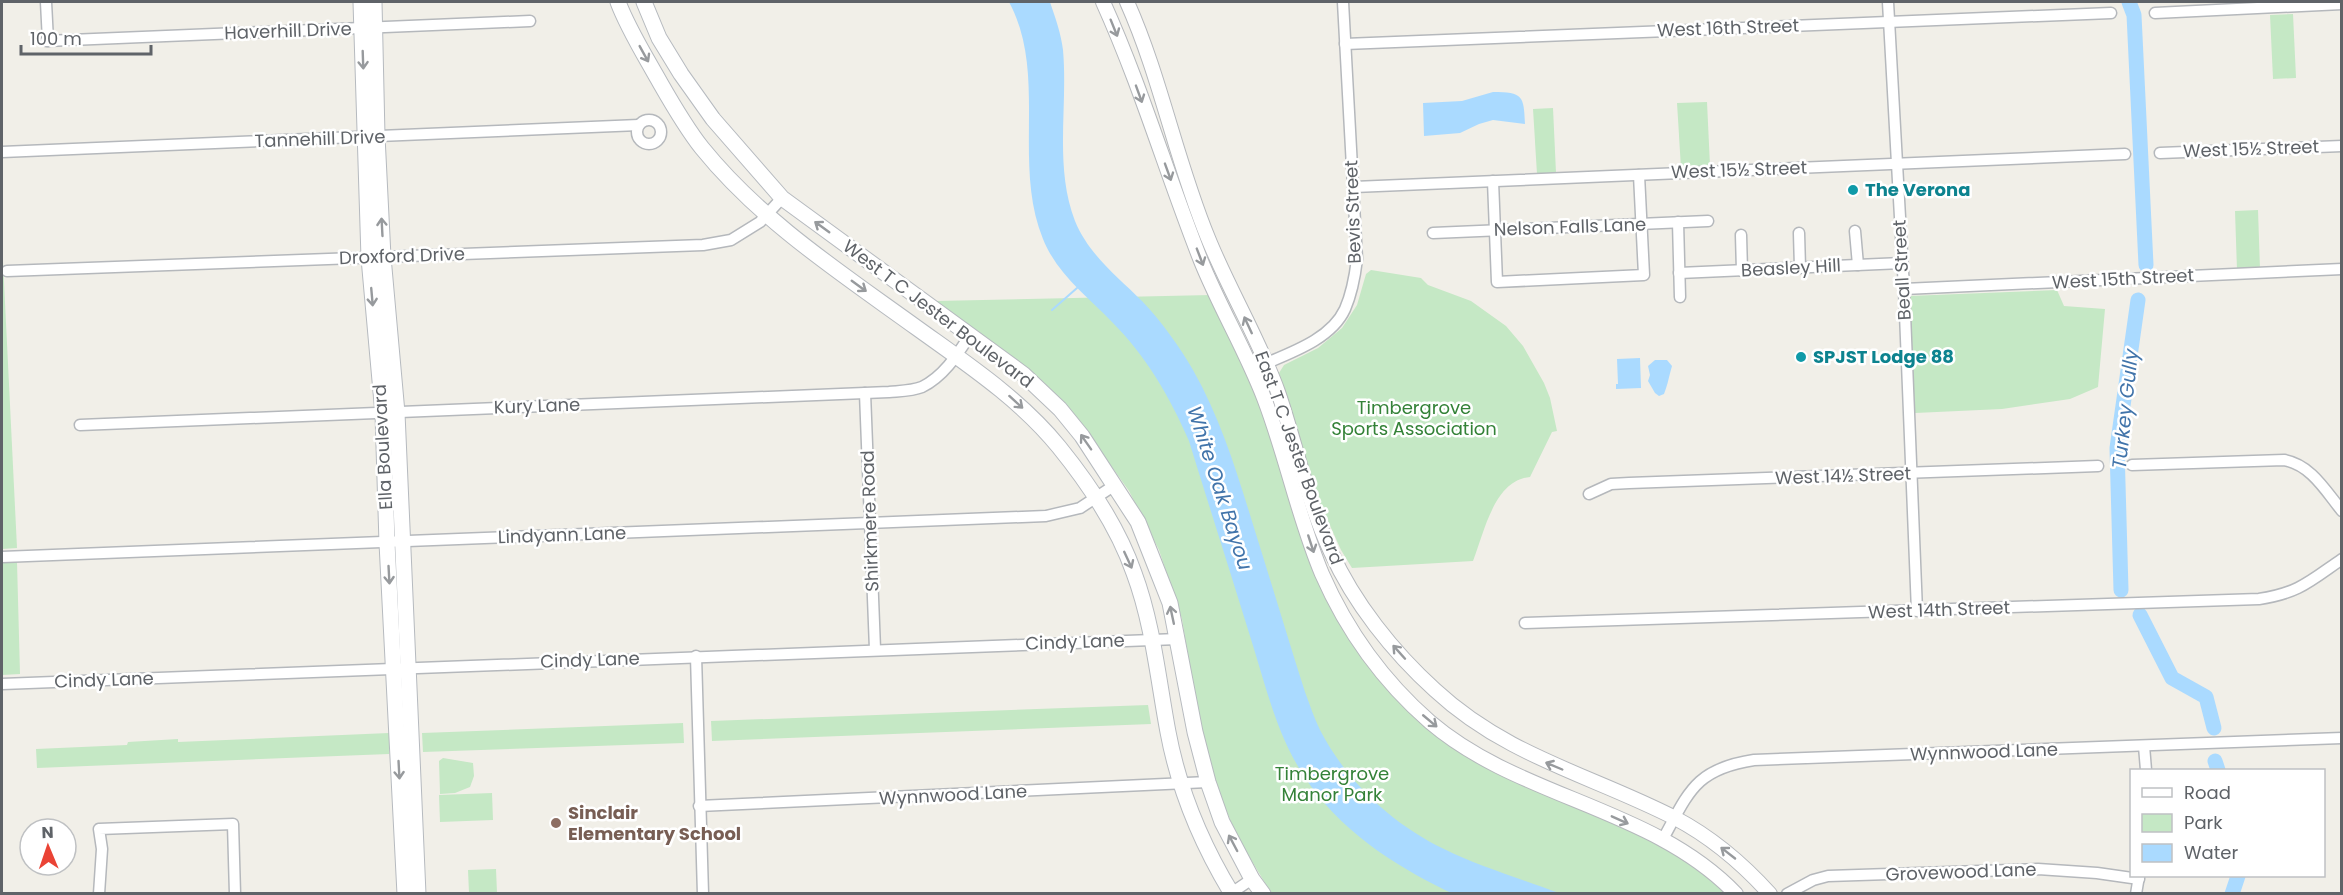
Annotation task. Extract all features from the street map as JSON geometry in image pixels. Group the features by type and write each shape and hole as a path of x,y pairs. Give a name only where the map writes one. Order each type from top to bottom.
{"main road":[{"name":"Ella Boulevard","path":"361,2 368,28 376,257 404,542 401,668"},
{"name":"Ella Boulevard","path":"368,28 374,2"},
{"name":"West T C Jester Boulevard","path":"618,2 625,20 677,114 701,147 730,180 810,251 1014,400 1059,447 1096,498 1134,572 1152,639 1168,734 1180,784 1209,856 1231,893"},
{"name":"West T C Jester Boulevard","path":"644,2 659,38 681,74 713,119 782,198 1023,374 1060,410 1082,436 1138,522 1170,603 1195,732 1208,782 1222,822 1252,879 1263,894"},
{"path":"660,83 681,74"},
{"name":"Ella Boulevard","path":"390,414 387,543 401,668 409,838 418,894"},
{"name":"Ella Boulevard","path":"405,894 409,838"}],"street":[{"name":"Haverhill Drive","path":"46,2 47,41 530,21"},
{"name":"East T C Jester Boulevard","path":"1103,2 1125,54 1207,273 1253,369 1322,573 1360,646 1400,693 1432,724 1485,759 1663,839 1716,874 1736,894"},
{"name":"East T C Jester Boulevard","path":"1127,2 1145,47 1207,237 1277,391 1330,552 1354,594 1381,633 1452,706 1515,747 1675,818 1731,854 1770,894"},
{"name":"Bevis Street","path":"1253,369 1325,333 1345,310 1353,285 1357,259 1343,2"},
{"name":"Beall Street","path":"1888,2 1904,289 1917,611"},
{"path":"2155,13 2342,4"},
{"name":"West 16th Street","path":"1345,44 2111,13"},
{"path":"1125,54 1145,47"},
{"name":"Tannehill Drive","path":"2,152 639,125"},
{"name":"West 15½ Street","path":"2160,153 2342,146"},
{"name":"West 15½ Street","path":"1354,187 2125,154"},
{"path":"1493,181 1497,282 1644,275 1639,175"},
{"name":"Droxford Drive","path":"7,272 703,245 731,240 760,222 782,198"},
{"path":"1182,210 1196,206"},
{"name":"Nelson Falls Lane","path":"1433,233 1708,221"},
{"path":"1678,222 1680,297"},
{"path":"1855,231 1857,265"},
{"path":"1799,232 1800,268"},
{"path":"1741,235 1742,270"},
{"name":"Beasley Hill","path":"1679,273 1902,263"},
{"name":"West 15th Street","path":"1904,289 2342,269"},
{"name":"Kury Lane","path":"80,425 390,414 451,409 865,393 920,388 938,376 956,356 970,335"},
{"name":"Shirkmere Road","path":"865,393 875,649"},
{"path":"2132,465 2284,460 2295,462 2311,474 2342,511"},
{"name":"West 14½ Street","path":"1589,494 1611,484 2098,466"},
{"name":"Lindyann Lane","path":"2,557 1046,516 1073,510 1115,485"},
{"name":"West 14th Street","path":"1525,623 2259,598 2283,595 2297,590 2342,559"},
{"name":"Cindy Lane","path":"2,684 1178,639"},
{"path":"696,656 703,894"},
{"path":"1400,693 1420,675"},
{"name":"Wynnwood Lane","path":"1663,839 1694,787 1703,778 1732,764 1754,760 2342,738"},
{"path":"2145,746 2146,769"},
{"name":"Wynnwood Lane","path":"699,806 1208,782"},
{"path":"99,894 102,858 99,830 233,824 235,894"},
{"name":"Grovewood Lane","path":"1787,894 1814,879 1828,876 2038,869 2130,876"},
{"path":"2136,894 2139,877"},
{"path":"1231,893 1252,879"}],"green space":[{"path":"2293,14 2296,78 2273,79 2270,15"},
{"path":"1707,102 1710,166 1681,168 1677,103"},
{"path":"1553,108 1556,173 1537,174 1533,109"},
{"path":"2258,210 2260,269 2237,270 2235,211"},
{"path":"2,241 17,548 2,549"},
{"name":"Timbergrove Sports Association","path":"1371,270 1421,278 1428,285 1471,301 1506,326 1523,346 1550,398 1557,431 1552,432 1530,477 1518,480 1507,487 1499,498 1486,523 1473,561 1352,568 1341,550 1318,499 1279,373 1284,365 1318,348 1342,328 1357,305 1366,274"},
{"path":"2057,290 2064,306 2105,309 2098,387 2070,399 2002,409 1915,413 1909,296"},
{"name":"Timbergrove Manor Park","path":"1211,295 1246,365 1322,584 1426,723 1671,849 1730,893 1271,893 1238,838 1217,789 1197,712 1182,619 1159,550 1129,491 1092,439 997,346 936,301"},
{"path":"17,562 20,674 2,675 2,563"},
{"path":"1148,705 1151,724 712,741 711,721"},
{"path":"683,723 684,743 423,752 422,733"},
{"path":"389,733 389,754 37,768 36,749 127,745 128,742 178,739 178,742"},
{"path":"443,758 473,763 474,776 470,787 455,793 440,794 439,761"},
{"path":"492,793 493,820 440,822 439,795"},
{"path":"496,869 497,893 469,893 468,870"}],"water":[{"name":"White Oak Bayou","path":"1009,2 1050,2 1063,50 1063,158 1065,180 1075,221 1096,255 1142,301 1176,343 1213,409 1236,469 1305,692 1318,725 1331,749 1357,784 1373,800 1406,827 1425,839 1471,861 1559,893 1454,894 1447,891 1387,857 1350,829 1318,795 1294,760 1272,708 1189,441 1182,425 1156,378 1136,349 1064,274 1043,239 1034,210 1030,180 1029,89 1026,59 1020,30"},
{"path":"1493,92 1511,93 1520,98 1524,107 1525,124 1493,120 1460,133 1424,136 1423,103 1462,101"},
{"path":"1640,358 1641,388 1616,389 1616,384 1618,384 1617,359"},
{"path":"1655,360 1667,360 1672,366 1664,394 1659,396 1648,381 1650,375 1648,366"}],"waterway":[{"name":"Turkey Gully","path":"2129,2 2134,15 2146,265"},
{"path":"1052,310 1077,288"},
{"name":"Turkey Gully","path":"2121,590 2117,448 2138,300"},
{"name":"Turkey Gully","path":"2140,615 2172,678 2206,697 2214,728"},
{"name":"Turkey Gully","path":"2215,761 2218,769"},
{"name":"Turkey Gully","path":"2232,894 2238,877"}],"place":[{"name":"The Verona","path":"1853,190"},
{"name":"SPJST Lodge 88","path":"1801,357"},
{"name":"Sinclair Elementary School","path":"556,823"}]}
